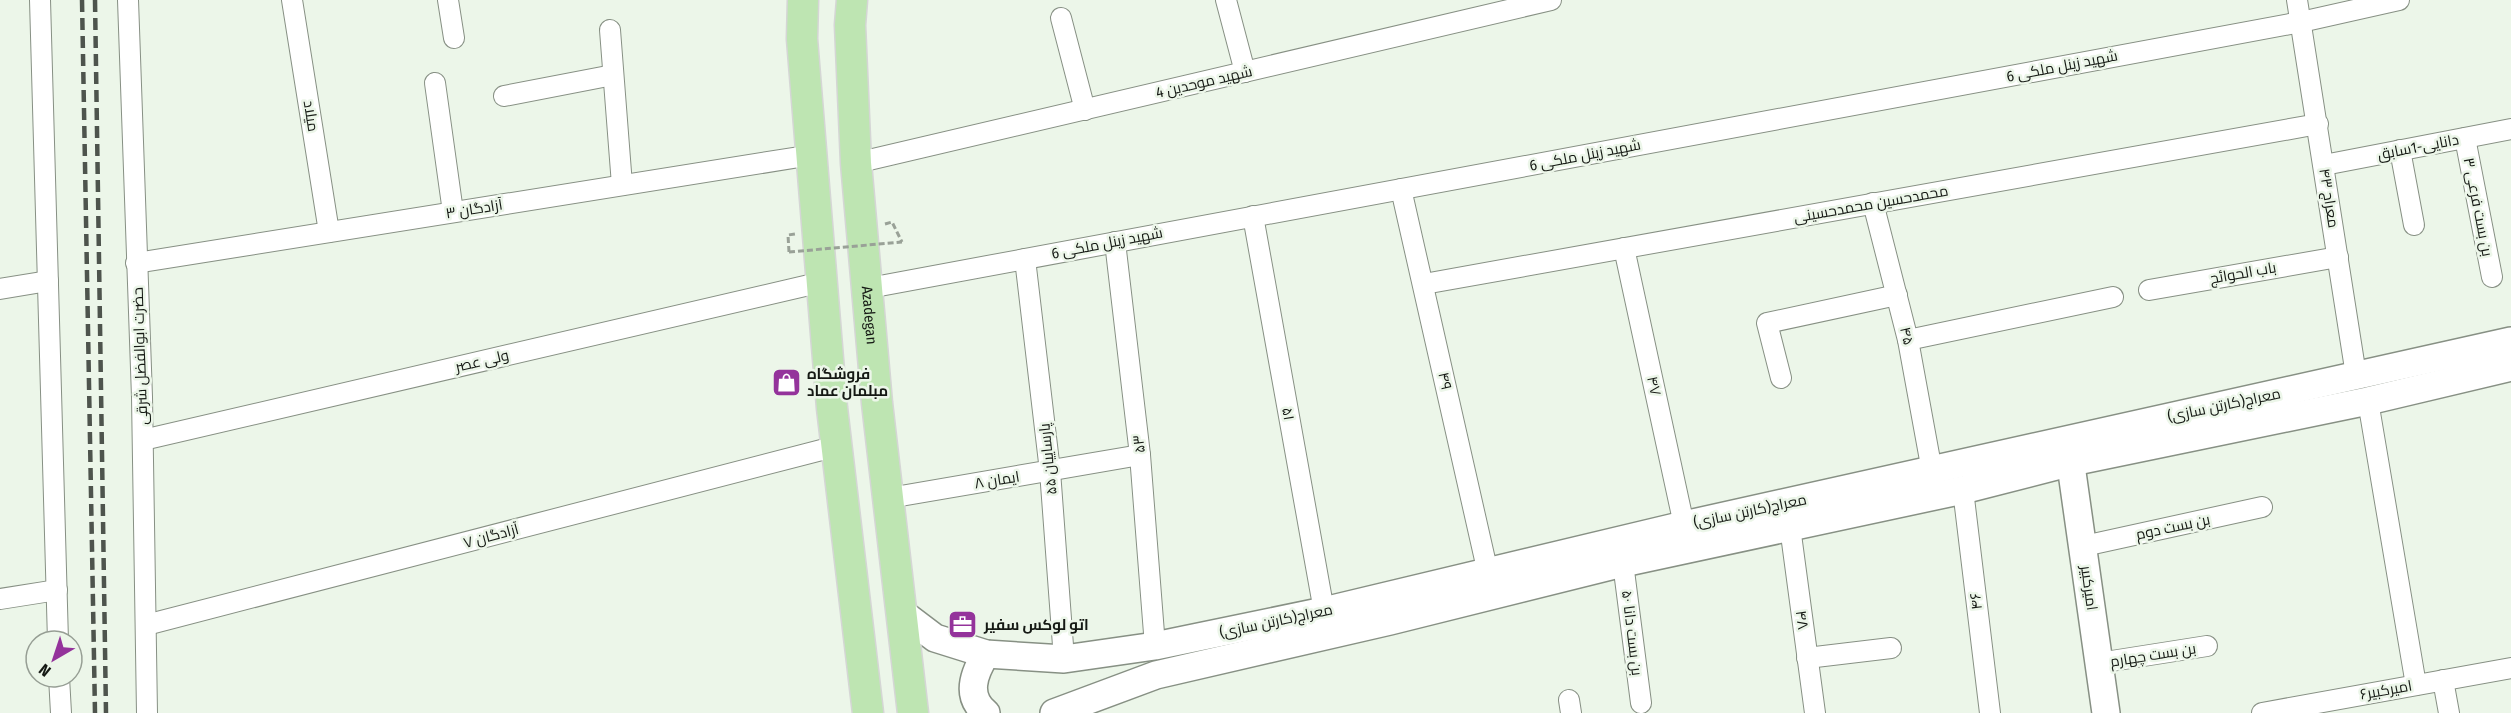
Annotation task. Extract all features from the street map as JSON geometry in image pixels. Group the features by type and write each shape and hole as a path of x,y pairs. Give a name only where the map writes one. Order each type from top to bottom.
{"main road":[{"path":"794,0 802,39"},
{"path":"803,0 802,39 822,282 837,446 868,713"},
{"name":"Azadegan","path":"848,8 856,163 869,288 877,403 913,713"}],"street":[{"path":"40,0 58,629"},
{"name":"حضرت ابوالفضل شرقی","path":"128,0 143,440 147,713"},
{"name":"میلاد","path":"292,0 329,232"},
{"path":"447,0 454,38"},
{"path":"1226,0 1245,72"},
{"name":"4 شهید موحدین","path":"856,163 1551,0"},
{"name":"معراج ۴۳","path":"2296,0 2318,124 2356,375"},
{"name":"6 شهید زینل ملکی","path":"869,288 2301,22 2399,0"},
{"path":"1061,18 1085,110"},
{"path":"610,30 622,185"},
{"path":"504,96 613,75"},
{"path":"435,83 453,212"},
{"name":"محمدحسین محمدحسینی","path":"1424,284 2318,124"},
{"name":"دانایی-1سابق","path":"2324,165 2511,129"},
{"name":"بن بست فرعی ۳","path":"2465,138 2492,277"},
{"path":"2400,150 2414,225"},
{"name":"۳ آزادگان","path":"136,263 812,155"},
{"name":"۴۹","path":"1401,189 1488,573"},
{"name":"۴۵","path":"1873,204 1908,340 1932,471"},
{"name":"۵۱","path":"1253,216 1324,611"},
{"name":"۵۳","path":"1115,242 1140,455 1155,646"},
{"name":"۴۷","path":"1624,248 1684,525"},
{"name":"باب الحوائج","path":"2149,290 2338,256"},
{"name":"پارساییان ۵۵","path":"1025,259 1050,471 1064,659"},
{"path":"0,289 48,281"},
{"name":"ولی عصر","path":"143,440 822,282"},
{"path":"1781,378 1767,323 1897,295"},
{"path":"1908,340 2113,297"},
{"name":"معراج(کارتن سازی)","path":"1054,713 1156,675 1390,621 1623,563 1963,490 2070,451 2356,375 2511,341"},
{"name":"معراج(کارتن سازی)","path":"902,613 935,638 986,654 1064,659 1155,646 1324,611 1684,525 1932,471 2070,451 2368,401 2511,367"},
{"path":"2368,401 2416,685"},
{"name":"۷ آزادگان","path":"146,625 837,446"},
{"name":"امیرکبیر","path":"2070,451 2106,713"},
{"name":"۸ ایمان","path":"889,498 1140,455"},
{"name":"۴۶","path":"1963,490 1990,713"},
{"name":"بن بست دوم","path":"2084,546 2262,507"},
{"name":"۴۸","path":"1790,526 1815,713"},
{"name":"بن بست دانا ۵۰","path":"1623,563 1641,703"},
{"path":"0,599 57,590"},
{"name":"بن بست چهارم","path":"2099,663 2207,646"},
{"path":"1807,658 1891,648"},
{"path":"986,654 974,673 974,692 987,713"},
{"name":"امیرکبیر۶","path":"2262,713 2348,705 2416,685 2511,668"},
{"path":"2443,680 2449,713"},
{"path":"60,689 60,713"}],"path":[{"path":"788,235 789,252 902,242 892,222"}],"railway":[{"path":"82,0 95,713"},
{"path":"95,0 106,713"}],"place":[{"name":"فروشگاه مبلمان عماد","path":"786,383"},
{"name":"اتو لوکس سفیر","path":"963,625"}]}
